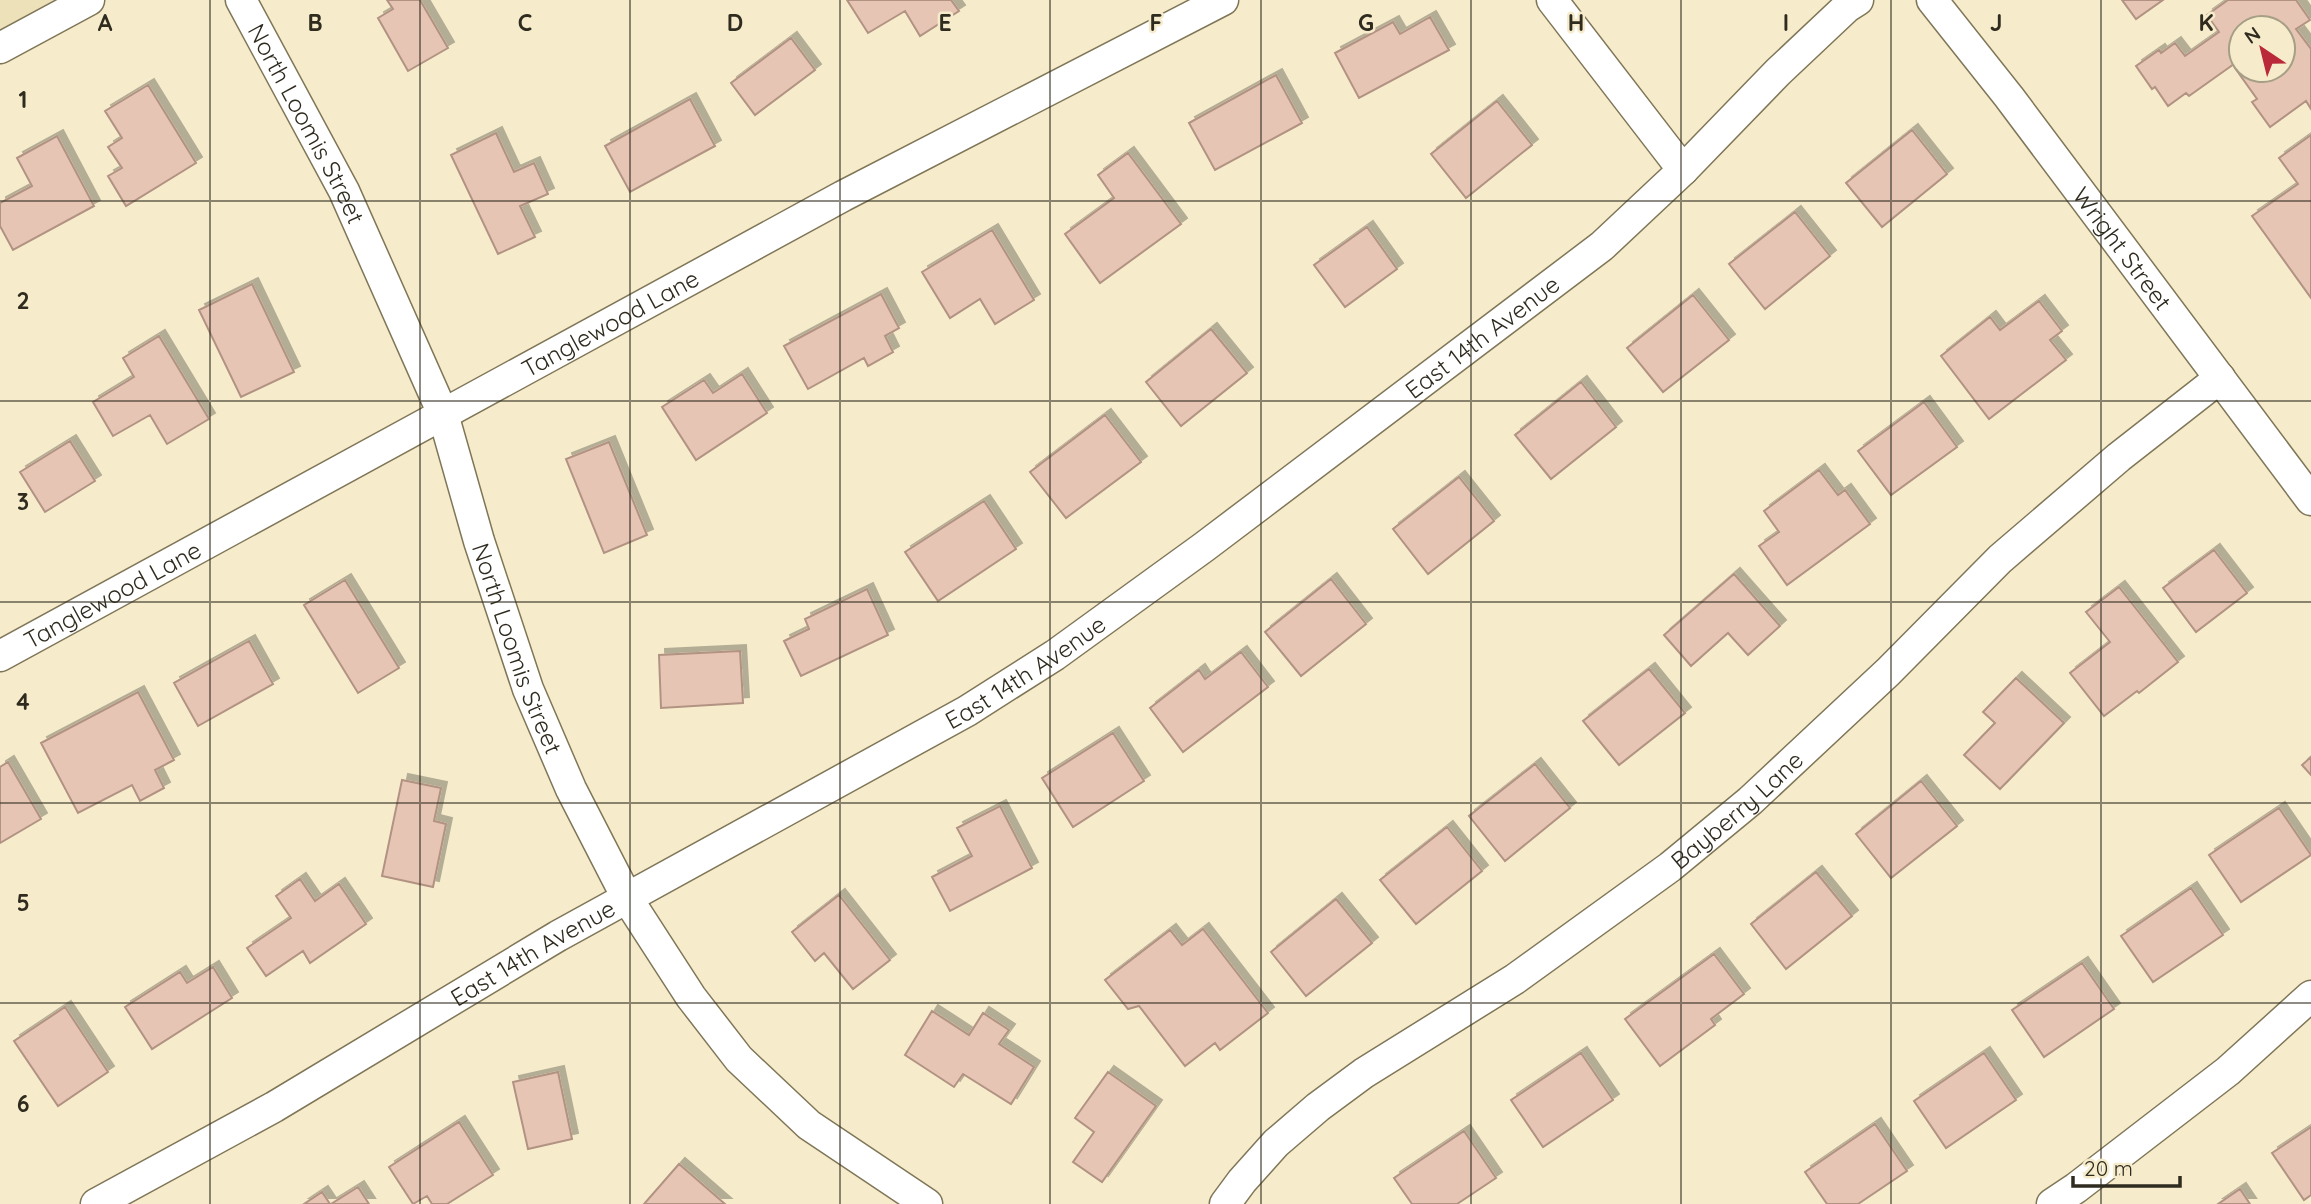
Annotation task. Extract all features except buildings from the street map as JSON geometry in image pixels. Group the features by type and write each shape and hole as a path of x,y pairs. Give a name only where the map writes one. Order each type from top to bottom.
{"street":[{"path":"0,48 89,0"},
{"name":"North Loomis Street","path":"241,0 344,191 443,414 480,541 528,689 571,789 627,898 691,997 739,1059 809,1125 928,1204"},
{"name":"Tanglewood Lane","path":"0,656 843,196 1223,0"},
{"path":"1552,0 1683,170"},
{"name":"East 14th Avenue","path":"96,1204 274,1107 558,936 967,711 1055,655 1204,547 1602,246 1683,170 1778,72 1847,7 1858,0"},
{"name":"Wright Street","path":"1932,0 1995,79 2311,500"},
{"name":"Bayberry Lane","path":"1225,1204 1276,1143 1318,1107 1364,1073 1515,979 1670,867 1730,818 1805,752 2009,551 2119,457 2220,378"},
{"path":"2052,1204 2228,1071 2311,996"}],"shaded area":[{"path":"0,0 84,0 0,44"}]}
